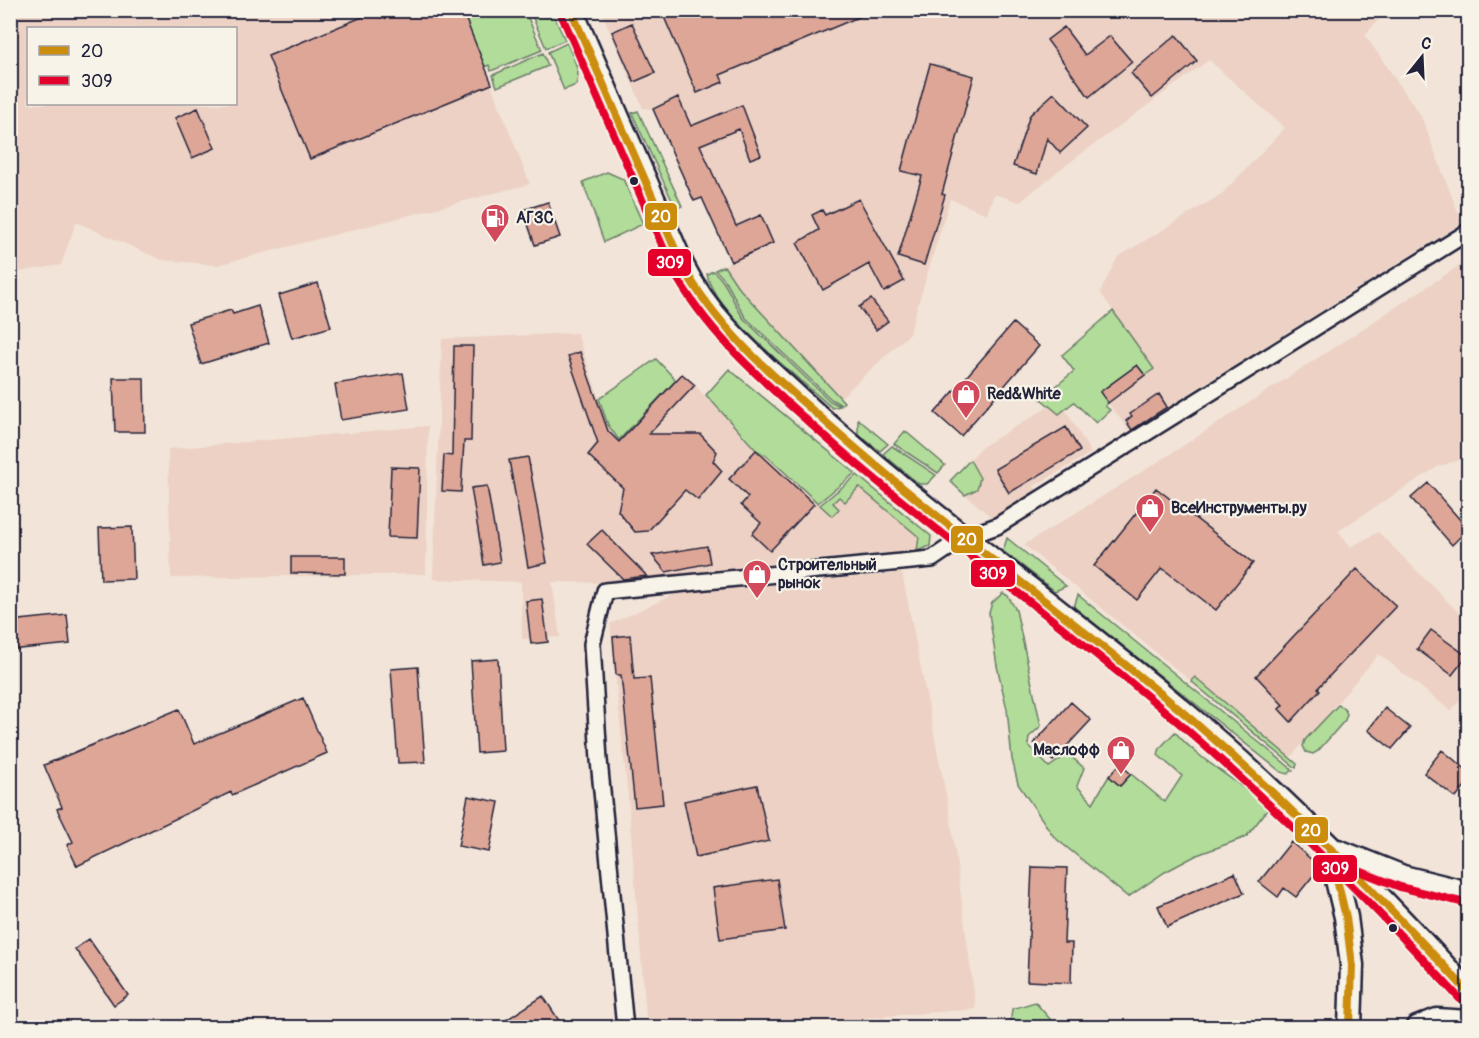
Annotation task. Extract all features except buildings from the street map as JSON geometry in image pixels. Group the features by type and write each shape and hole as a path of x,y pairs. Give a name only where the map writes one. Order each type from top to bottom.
{"main road":[{"path":"571,10 682,265 710,312 743,348 828,425 963,538 1184,713 1389,905 1468,992"},
{"path":"1329,847 1403,877 1468,893"},
{"path":"1329,847 1346,917 1353,965 1350,1028"},
{"path":"1417,1028 1437,1020 1468,1022"}],"street":[{"path":"625,1028 599,760 592,644 605,591 932,559 963,538 997,526 1468,232"}],"shaded area":[{"path":"11,11 462,11 530,184 217,265 162,260 76,222 61,265 11,273"},
{"path":"601,11 1386,11 1365,35 1421,116 1462,223 1177,401 1131,433 1100,392 1137,365 1154,369 1100,292 1118,257 1222,194 1285,128 1209,60 1058,171 1020,202 994,194 987,214 950,199 909,334 840,398 738,287 724,266 730,262 702,198 694,201 653,109 643,108"},
{"path":"1468,260 1468,457 1437,467 1338,531 1351,547 1378,532 1468,622 1468,690 1451,711 1379,654 1290,758 1196,678 1191,681 1024,545 1166,457"},
{"path":"577,333 608,425 619,440 682,372 756,450 767,456 832,515 833,503 839,497 859,487 919,537 917,551 781,562 747,570 625,583 552,582 560,637 522,639 521,582 433,579 442,339"},
{"path":"1050,406 1059,413 1065,409 1091,453 1034,486 1038,493 997,518 990,516 950,481 982,447"},
{"path":"428,426 426,574 171,578 168,449"},
{"path":"902,573 950,815 976,1009 751,1027 647,1027 628,797 610,624 677,593"}],"green space":[{"path":"462,11 525,11 542,50 491,71 489,65 485,67"},
{"path":"530,11 552,11 565,40 546,48"},
{"path":"567,43 576,64 578,79 576,85 564,90 548,52"},
{"path":"543,53 548,66 497,87 493,75"},
{"path":"638,111 682,206 676,209 632,113"},
{"path":"607,172 623,179 643,224 604,242 583,182"},
{"path":"724,266 738,287 844,402 841,405 831,399 746,318 728,286 715,270"},
{"path":"713,271 726,287 744,319 830,401 840,406 832,408 760,345 741,325 713,289 707,274"},
{"path":"1113,311 1154,369 1145,375 1137,365 1100,392 1108,403 1105,406 1110,410 1096,423 1074,402 1059,414 1041,399 1074,371 1062,355"},
{"path":"656,359 676,380 619,440 608,425 599,399"},
{"path":"729,369 855,473 818,503 767,456 756,450 706,395"},
{"path":"858,419 888,444 880,451 858,434"},
{"path":"905,431 945,465 938,473 894,444"},
{"path":"892,446 936,475 927,484 919,484 883,454"},
{"path":"970,460 980,478 977,489 965,495 950,481"},
{"path":"857,475 931,536 930,546 917,551 919,537 859,487 845,502 839,497 833,503 839,509 832,516 820,505"},
{"path":"1007,538 1066,586 1055,591 1003,551"},
{"path":"1003,593 1008,596 1016,610 1041,726 1029,737 1028,745 1049,767 1068,754 1084,768 1077,786 1093,803 1109,776 1120,786 1131,774 1165,802 1182,776 1158,755 1160,748 1175,732 1197,753 1268,809 1246,837 1197,855 1165,872 1128,897 1054,837 1018,784 1012,759 1007,709 997,666 989,613 992,603"},
{"path":"1078,595 1293,770 1288,774 1281,772 1074,607"},
{"path":"1195,677 1297,764 1296,768 1191,681"},
{"path":"1338,705 1344,708 1347,714 1345,720 1318,751 1313,754 1306,752 1303,746 1305,740"},
{"path":"1035,1002 1057,1027 1010,1027 1012,1009"}],"transit line":[{"name":"20","path":"571,10 682,265 710,308 727,328 780,382 857,449 1133,671 1222,746 1307,825 1468,992"},
{"name":"309","path":"561,14 673,270 702,314 736,354 851,459 1129,681 1259,794 1341,874 1460,999"},
{"name":"20","path":"1324,843 1329,847 1346,917 1352,965 1350,1028"},
{"name":"309","path":"1344,865 1400,887 1465,903"}],"place":[{"name":"АГЗС","path":"495,244"},
{"name":"Red&White","path":"966,420"},
{"name":"ВсеИнструменты.ру","path":"1150,534"},
{"name":"Строительный рынок","path":"757,600"},
{"name":"Маслофф","path":"1121,776"}]}
